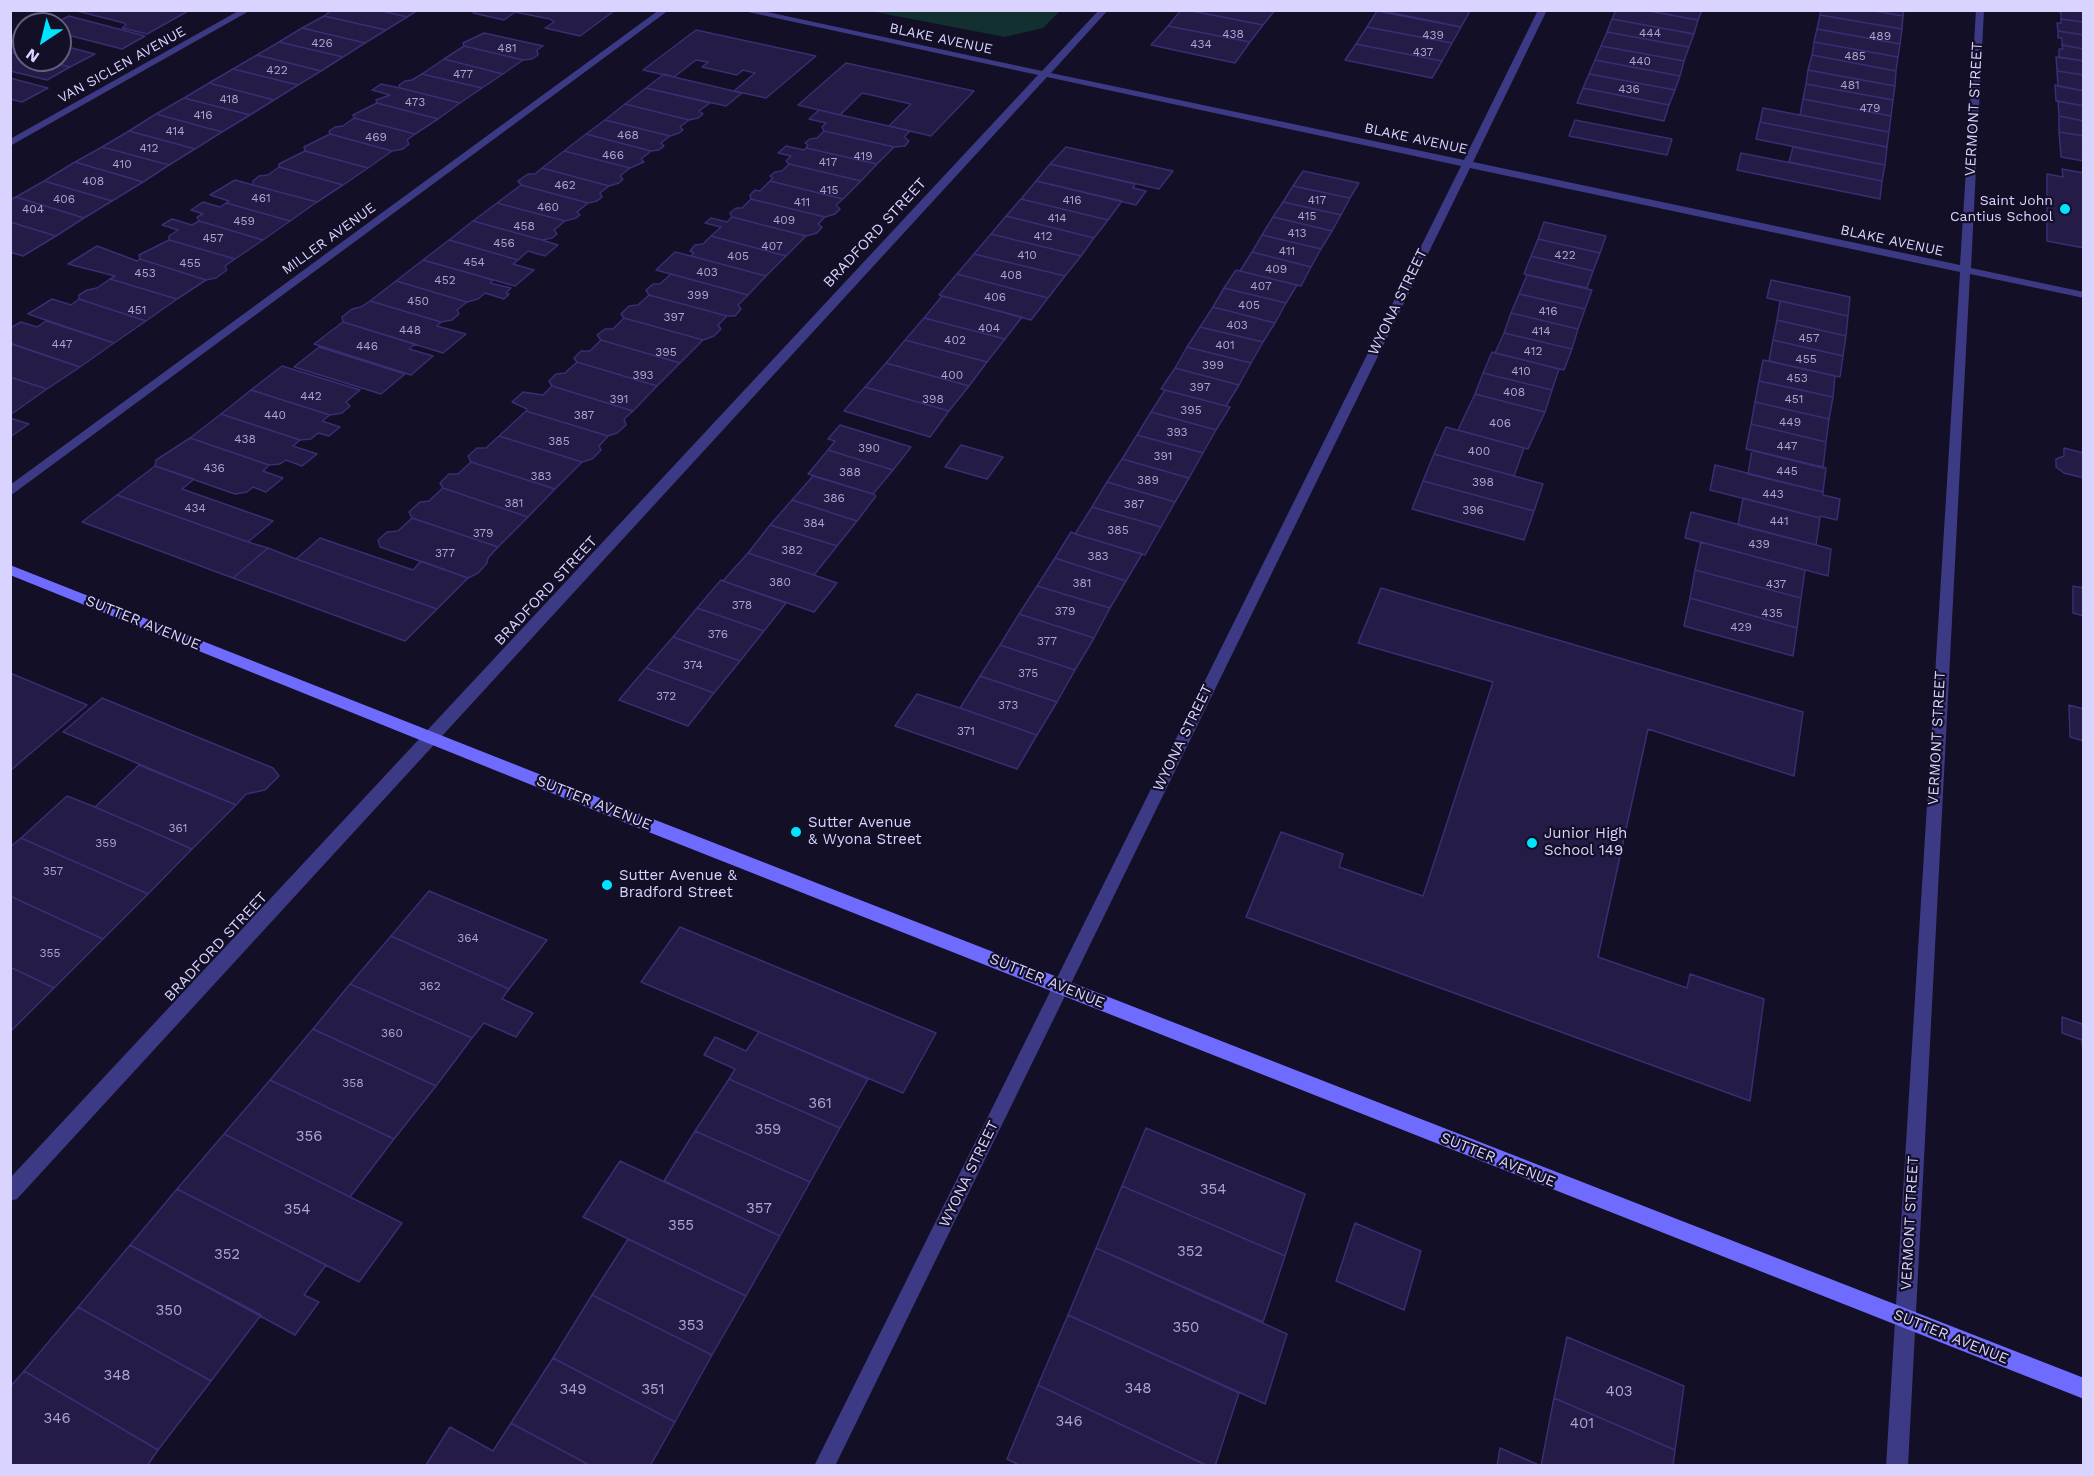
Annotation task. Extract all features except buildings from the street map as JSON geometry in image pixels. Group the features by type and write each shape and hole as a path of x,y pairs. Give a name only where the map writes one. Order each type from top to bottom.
{"street":[{"name":"VAN SICLEN AVENUE","path":"10,143 247,10"},
{"name":"MILLER AVENUE","path":"10,492 665,10"},
{"name":"BLAKE AVENUE","path":"743,10 2084,295"},
{"name":"BRADFORD STREET","path":"10,1192 1104,10"},
{"name":"WYONA STREET","path":"824,1466 1542,10"},
{"name":"VERMONT STREET","path":"1897,1466 1980,10"},
{"name":"SUTTER AVENUE","path":"10,570 1061,987 2084,1389"}],"green space":[{"path":"870,11 1060,11 1043,28 1005,37"}],"place":[{"name":"Saint John Cantius School","path":"2065,209"},
{"name":"Sutter Avenue & Wyona Street","path":"796,832"},
{"name":"Junior High School 149","path":"1532,843"},
{"name":"Sutter Avenue & Bradford Street","path":"607,885"}]}
